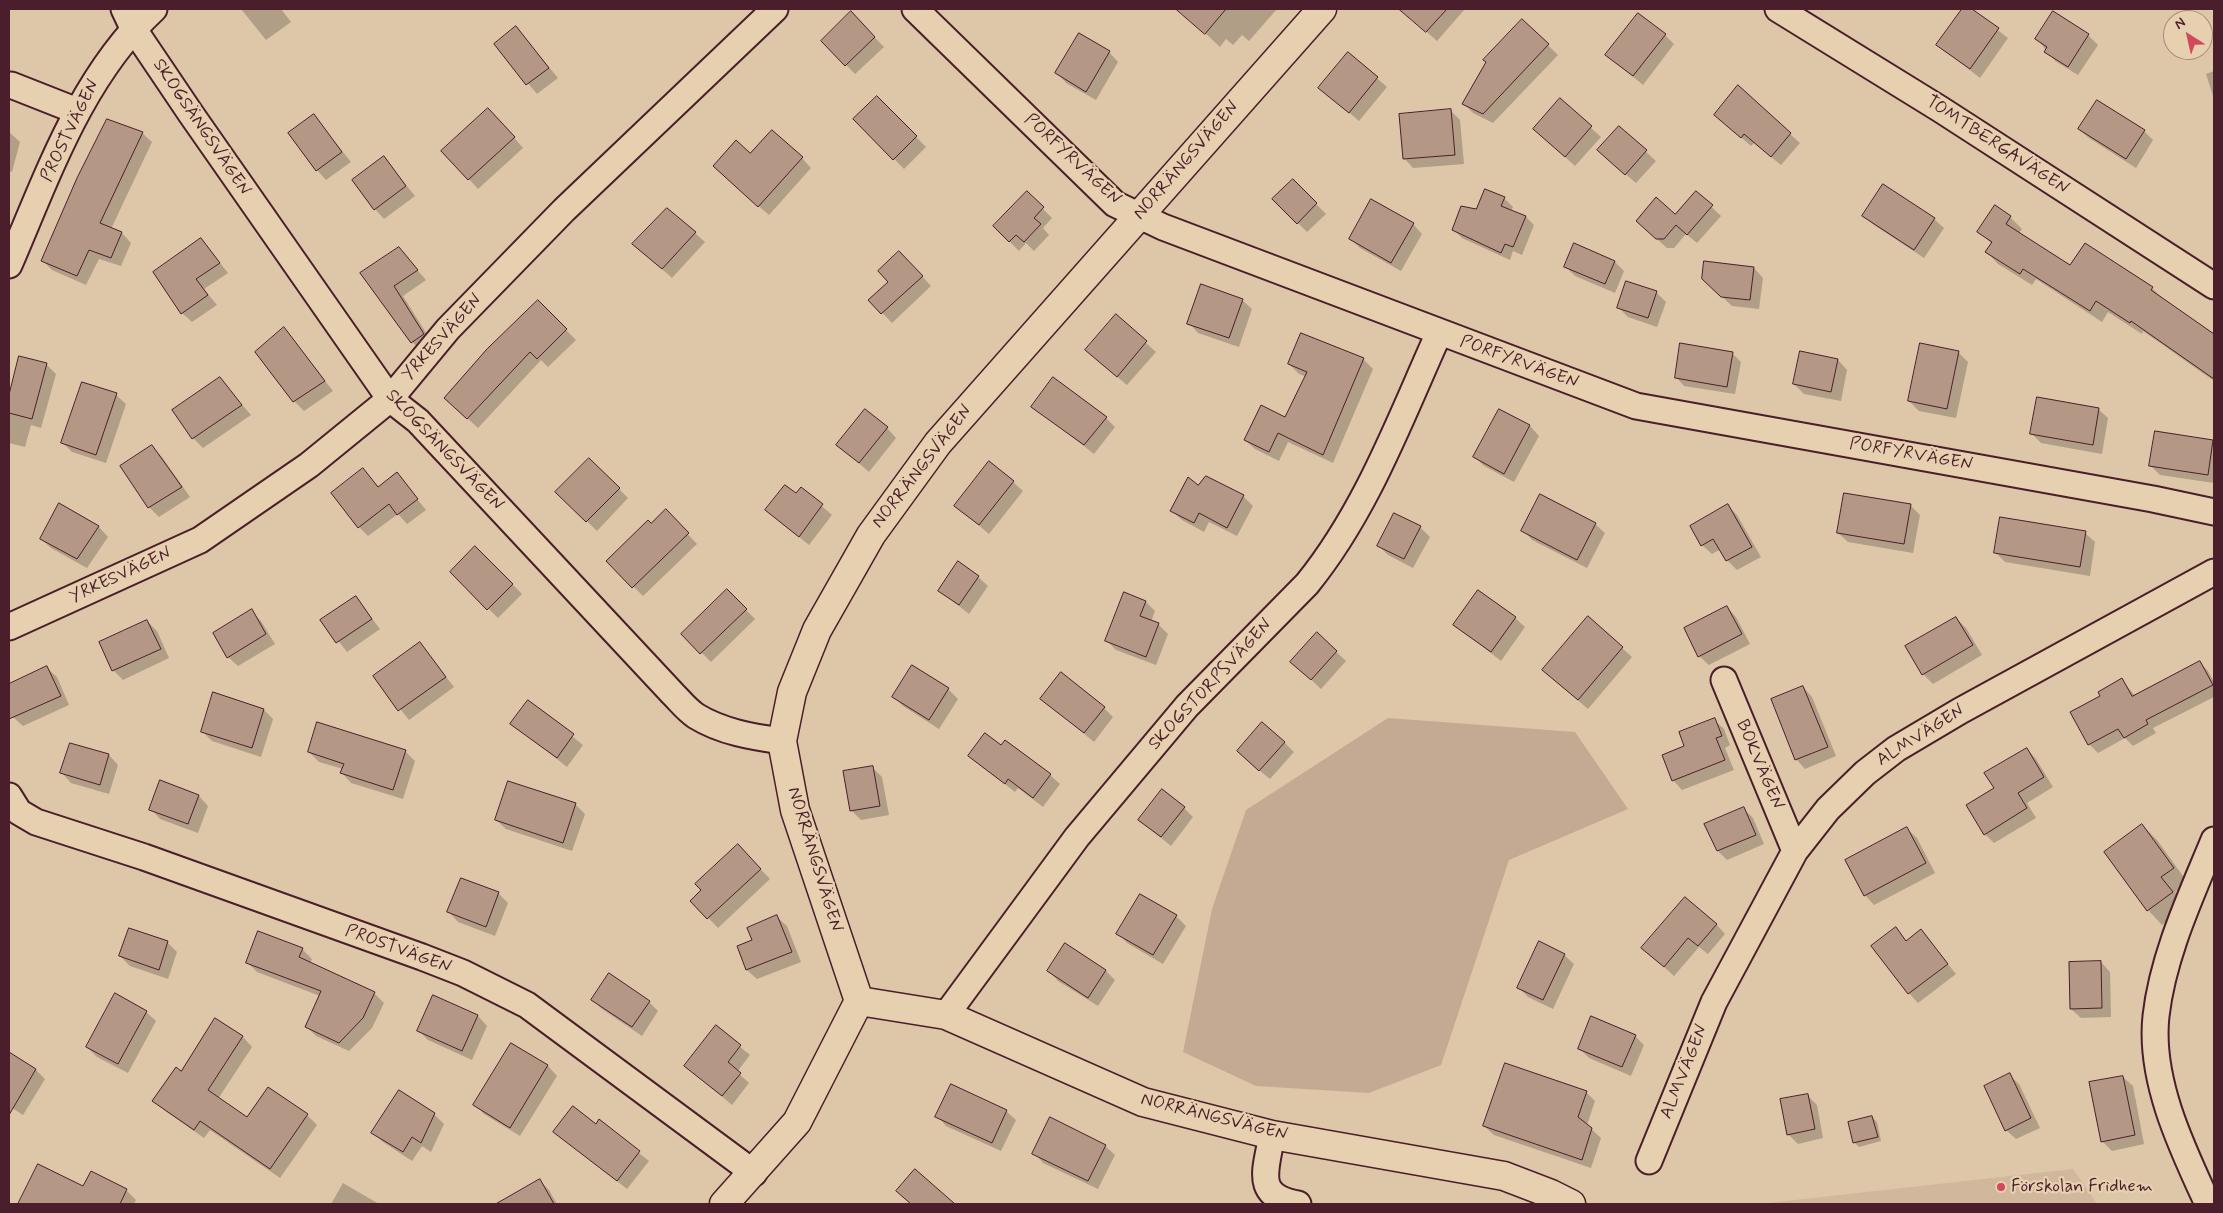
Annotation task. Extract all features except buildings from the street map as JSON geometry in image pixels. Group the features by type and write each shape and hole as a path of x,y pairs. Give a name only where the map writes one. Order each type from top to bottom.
{"street":[{"name":"PROSTVÄGEN","path":"9,265 77,111 129,18 154,9"},
{"name":"YRKESVÄGEN","path":"9,627 200,540 309,465 390,399 448,329 564,210 775,9"},
{"name":"PORFYRVÄGEN","path":"915,9 1115,204 1138,216 1439,333 1636,406 2153,499 2214,512"},
{"name":"NORRÄNGSVÄGEN","path":"1322,9 938,443 871,535 846,576 803,661 792,692 782,741 795,810 859,1001 946,1015 1143,1102 1272,1135 1504,1176 1551,1194 1570,1204"},
{"name":"TOMTBERGAVÄGEN","path":"1778,9 1949,115 2214,286"},
{"name":"SKOGSÄNGSVÄGEN","path":"129,18 252,202 390,399 418,421 666,687 695,715 717,726 747,736 782,741"},
{"path":"11,85 77,111"},
{"name":"SKOGSTORPSVÄGEN","path":"946,1015 1077,836 1187,706 1306,584 1322,565 1365,496 1439,333"},
{"name":"ALMVÄGEN","path":"1649,1161 1714,1002 1795,851 1828,809 1865,773 1896,749 1960,711 2214,572"},
{"name":"BOKVÄGEN","path":"1724,680 1795,851"},
{"name":"PROSTVÄGEN","path":"9,796 19,812 36,822 144,857 422,957 463,973 527,1005 754,1173"},
{"path":"2208,1204 2177,1135 2165,1096 2157,1051 2156,1017 2164,977 2178,930 2214,840"},
{"path":"724,1204 754,1173 797,1122 859,1001"},
{"path":"1272,1135 1265,1174 1266,1186 1272,1195 1281,1201 1298,1204"}],"shaded area":[{"path":"1388,718 1575,732 1628,809 1509,860 1441,1065 1369,1093 1256,1086 1183,1052 1212,909 1246,810"},
{"name":"Förskolan Fridhem","path":"2073,1169 2097,1204 1759,1204"}],"place":[{"name":"Förskolan Fridhem","path":"2001,1187"}]}
